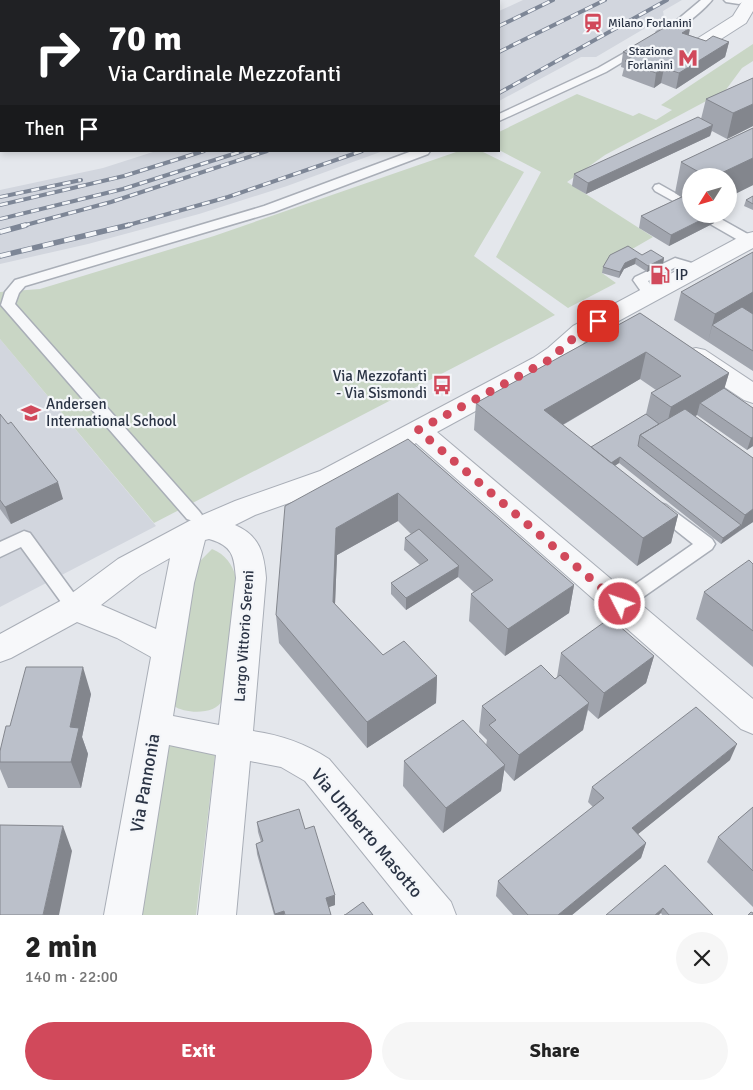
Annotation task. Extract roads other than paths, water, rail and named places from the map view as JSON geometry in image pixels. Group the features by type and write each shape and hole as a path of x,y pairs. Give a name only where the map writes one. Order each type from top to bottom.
{"street":[{"path":"690,51 740,19 741,2"},
{"path":"0,649 75,608 129,567 196,525 320,482 549,360 578,334 751,240"},
{"path":"625,308 649,324"},
{"path":"681,346 753,394"},
{"path":"418,430 753,719"},
{"name":"Via Pannonia","path":"123,915 179,583 196,525"},
{"name":"Largo Vittorio Sereni","path":"196,525 228,535 237,541 248,554 251,578 236,744"},
{"path":"75,608 128,629 167,650"},
{"name":"Via Umberto Masotto","path":"154,727 236,744 276,749 300,757 317,770 436,915"},
{"path":"217,915 236,744"}],"lane":[{"path":"500,118 610,66 680,23 707,0"},
{"path":"196,525 8,305 12,292 20,283 269,209 421,152"},
{"path":"659,188 682,202"},
{"path":"720,223 751,240"},
{"path":"620,604 706,544 647,498"},
{"path":"0,550 24,538 75,608"}],"railway":[{"path":"500,26 553,0"},
{"path":"500,52 605,0"},
{"path":"500,92 667,0"},
{"path":"0,205 124,176 201,152"},
{"path":"0,219 123,189 240,152"},
{"path":"22,226 111,202 264,152"},
{"path":"126,226 228,197 359,152"},
{"path":"0,197 81,180"},
{"path":"0,232 26,225"},
{"path":"0,256 126,226"}],"place":[{"name":"Milano Forlanini","path":"593,23"},
{"name":"Stazione Forlanini","path":"688,58"},
{"name":"IP","path":"660,275"},
{"name":"Via Mezzofanti - Via Sismondi","path":"442,385"},
{"name":"Andersen International School","path":"31,413"}]}
